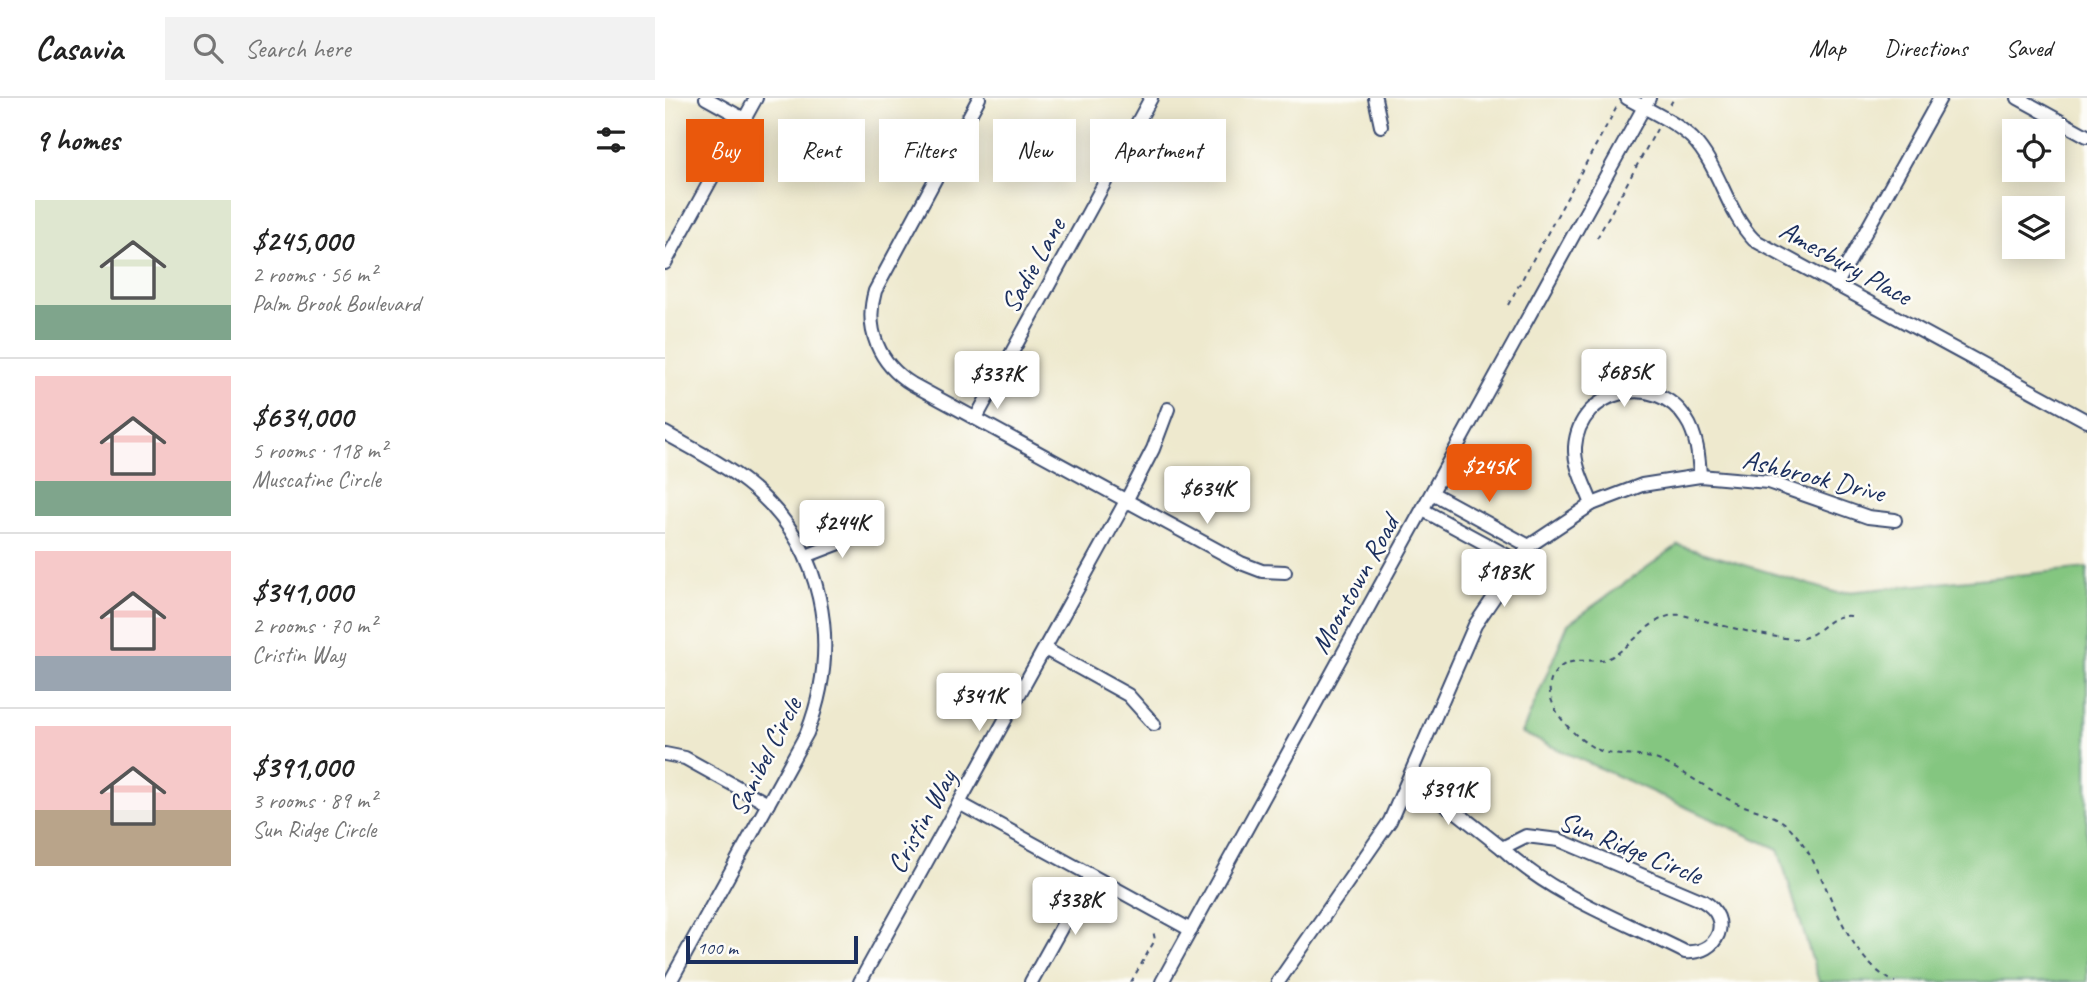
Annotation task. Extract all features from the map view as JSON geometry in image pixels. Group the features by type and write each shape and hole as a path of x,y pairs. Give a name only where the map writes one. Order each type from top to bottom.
{"street":[{"path":"706,98 744,119 756,98"},
{"path":"979,98 880,280 870,314 877,345 891,369 912,384 1252,568 1285,572"},
{"name":"Sadie Lane","path":"976,418 1151,98"},
{"path":"1375,98 1381,126"},
{"name":"Amesbury Place","path":"1624,98 1647,103 1692,138 1701,149 1737,219 1754,240 2087,421"},
{"path":"1836,285 1940,98"},
{"path":"2018,98 2087,136"},
{"name":"Moontown Road","path":"1162,982 1647,103"},
{"path":"667,256 709,182"},
{"path":"1592,504 1577,464 1577,438 1593,408 1622,391 1655,394 1681,411 1692,430 1700,476"},
{"name":"Cristin Way","path":"860,982 1126,501 1153,449 1168,409"},
{"name":"Sanibel Circle","path":"665,433 749,484 785,522 806,556 821,599 824,621 823,679 807,733 670,982"},
{"name":"Ashbrook Drive","path":"1278,982 1390,821 1475,625 1529,545 1592,504 1642,485 1700,476 1769,482 1868,517 1895,520"},
{"path":"1432,493 1529,545"},
{"path":"1423,510 1517,561"},
{"path":"806,556 866,533"},
{"path":"1045,649 1128,695 1154,724"},
{"path":"665,754 685,758 768,804"},
{"name":"Sun Ridge Circle","path":"1407,784 1454,810 1526,869 1555,887 1685,952 1703,951 1718,936 1721,924 1713,907 1559,841 1526,836 1502,848"},
{"path":"959,803 1191,930"},
{"path":"1031,982 1090,876"}],"path":[{"path":"1508,305 1624,98"},
{"path":"1597,238 1674,98"},
{"path":"1851,617 1829,620 1810,635 1789,639 1683,615 1667,615 1606,660 1579,660 1565,664 1553,675 1550,692 1554,707 1594,748 1615,755 1658,760 1735,803 1787,825 1800,839 1829,897 1872,966 1895,982"},
{"path":"1131,982 1154,940 1153,930"}],"green space":[{"path":"1678,545 1838,593 2087,568 2087,982 1819,982 1778,849 1522,733 1568,624"}]}
